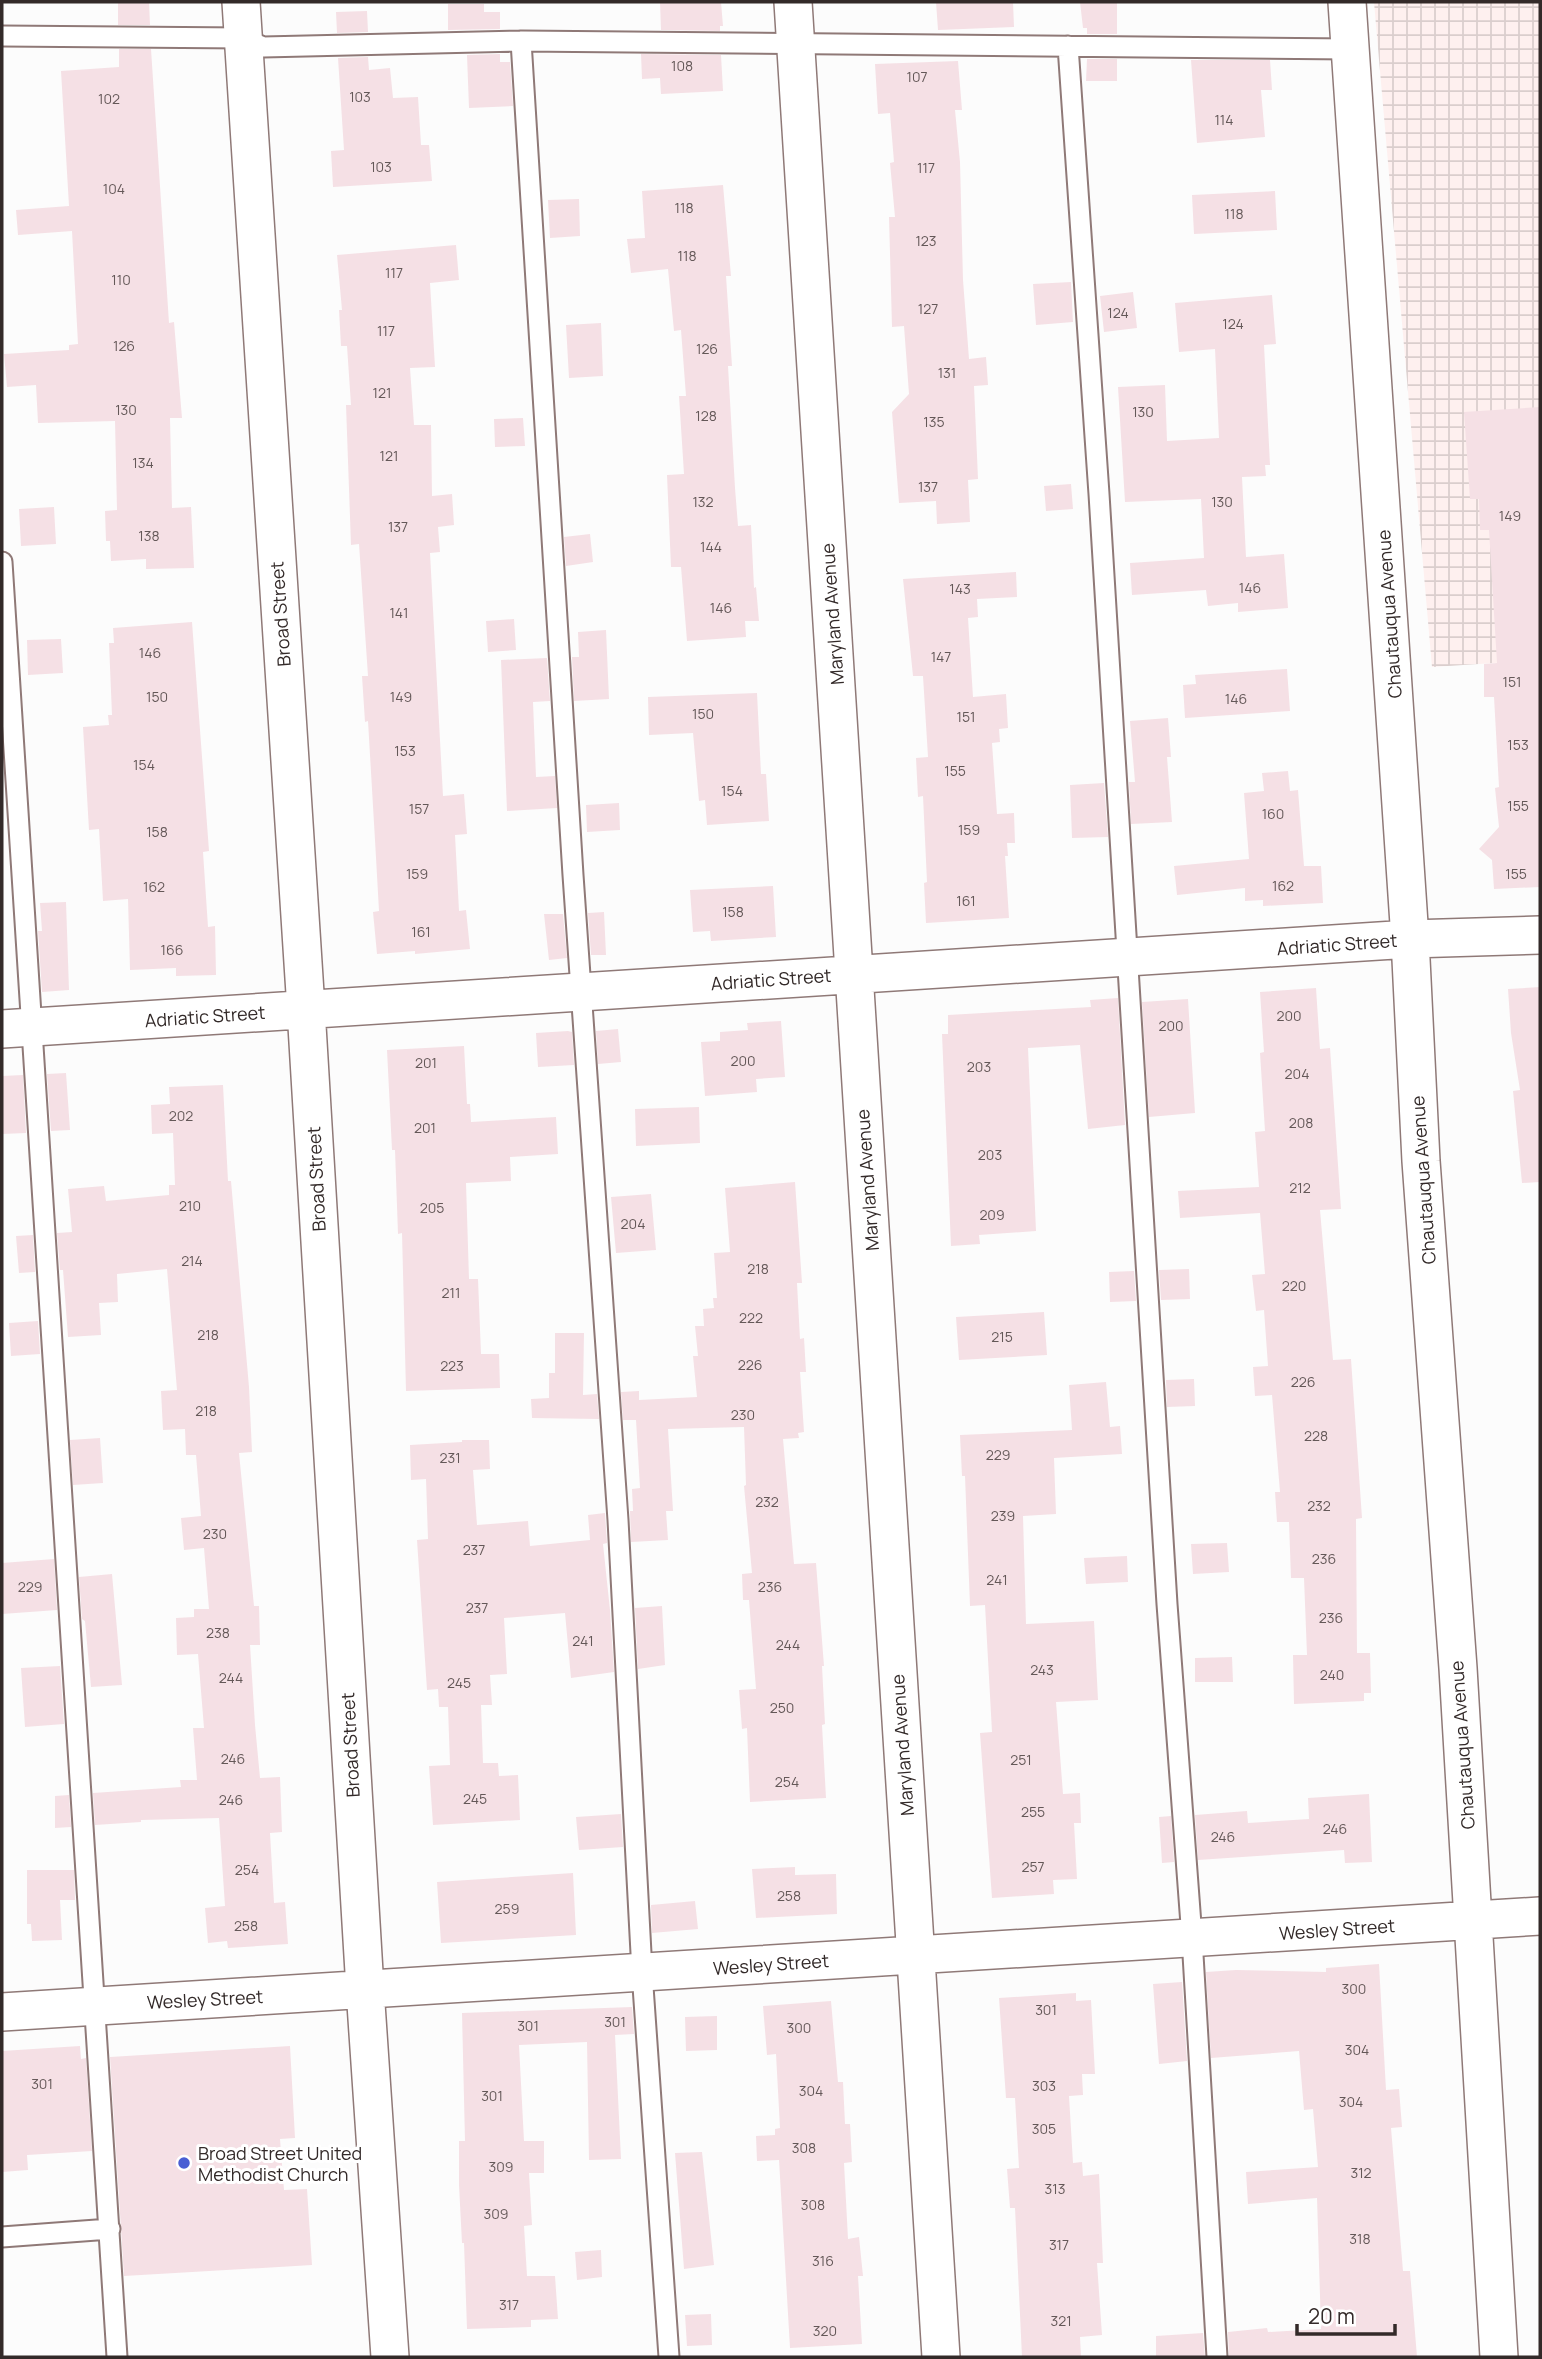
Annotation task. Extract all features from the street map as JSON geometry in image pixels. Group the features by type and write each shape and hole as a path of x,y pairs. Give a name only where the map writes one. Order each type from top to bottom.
{"street":[{"name":"Broad Street","path":"241,2 390,2357"},
{"name":"Maryland Avenue","path":"793,2 941,2357"},
{"name":"Chautauqua Avenue","path":"1347,2 1410,939 1421,1161 1474,1920 1499,2357"},
{"name":"Adriatic Street","path":"17,1028 1410,939 1540,935"},
{"name":"Wesley Street","path":"2,2012 1540,1916"}],"lane":[{"path":"2,36 243,38 263,47 521,41 1350,48"},
{"path":"521,41 581,992 618,1520 642,1972 669,2357"},
{"path":"1068,46 1217,2357"},
{"path":"2,562 17,1028 96,2006 117,2357"},
{"path":"2,2237 110,2229"}],"shaded area":[{"path":"1374,2 1540,2 1540,660 1432,667"}],"building":[{"path":"118,2 149,2 150,25 118,25"},
{"path":"660,2 721,2 723,26 720,26 720,31 661,30"},
{"path":"936,2 1013,2 1014,27 938,30"},
{"path":"1080,2 1117,2 1117,34 1087,34 1087,28 1083,28"},
{"path":"448,4 484,4 484,12 500,12 500,29 448,30"},
{"path":"367,11 368,32 337,33 336,12"},
{"path":"119,49 151,49 169,323 174,322 182,418 170,418 172,508 191,507 194,568 146,569 146,559 111,561 110,541 106,541 105,511 117,510 115,421 38,423 36,385 7,387 4,354 69,350 69,345 78,344 72,231 18,235 16,210 69,206 61,71 119,67"},
{"path":"500,54 500,62 510,62 513,106 469,108 467,55"},
{"path":"641,54 721,55 723,91 661,94 660,78 642,79"},
{"path":"368,57 369,70 390,68 393,98 418,97 421,145 429,145 432,181 333,187 331,151 344,150 338,58"},
{"path":"1087,59 1117,59 1117,81 1086,81"},
{"path":"1191,60 1270,60 1272,90 1261,90 1265,137 1197,143"},
{"path":"958,61 962,110 955,110 969,359 986,357 988,385 974,386 978,479 968,480 970,522 937,524 936,501 899,503 892,412 909,394 904,326 892,327 889,217 895,217 890,163 894,162 890,113 878,114 875,64"},
{"path":"723,185 731,276 726,276 732,366 728,366 738,526 751,525 754,588 756,587 759,621 745,621 746,637 687,641 681,567 671,567 667,475 684,474 679,396 686,396 681,330 674,331 668,269 631,273 627,239 645,238 642,191"},
{"path":"1275,191 1277,230 1194,234 1192,195"},
{"path":"579,199 580,236 550,238 548,200"},
{"path":"456,245 459,280 430,283 435,367 410,368 414,425 431,425 432,496 452,494 454,525 438,527 440,552 430,553 443,796 464,794 467,834 455,835 459,911 466,910 470,949 377,954 373,912 379,911 368,721 365,722 362,676 368,676 359,544 351,545 346,405 351,405 347,346 341,346 339,310 342,310 337,255"},
{"path":"1071,282 1073,322 1036,325 1033,284"},
{"path":"1133,292 1137,328 1104,332 1100,296"},
{"path":"1272,295 1276,344 1264,345 1270,465 1265,465 1266,476 1242,477 1246,557 1284,554 1288,608 1238,612 1238,603 1208,606 1206,590 1132,595 1130,563 1204,558 1201,499 1125,502 1118,387 1165,385 1167,441 1219,438 1215,349 1179,352 1175,303"},
{"path":"601,323 603,376 569,378 566,325"},
{"path":"1540,407 1540,887 1494,889 1492,860 1479,849 1499,827 1495,788 1499,787 1494,697 1484,697 1484,664 1497,663 1489,530 1480,530 1479,499 1470,499 1464,412"},
{"path":"523,418 525,446 495,447 494,419"},
{"path":"1071,484 1073,509 1046,511 1044,486"},
{"path":"54,507 56,544 21,546 19,509"},
{"path":"590,534 593,562 566,566 564,537"},
{"path":"1016,572 1017,597 977,599 978,617 968,618 973,697 1006,694 1008,728 999,729 1000,742 992,743 997,814 1014,813 1015,843 1007,843 1008,856 1005,856 1009,918 926,923 923,796 918,797 916,758 928,757 923,676 913,676 903,579"},
{"path":"514,619 516,650 488,652 486,621"},
{"path":"192,622 209,851 203,852 208,927 215,926 216,975 176,976 176,968 130,970 128,899 103,901 99,829 89,830 83,727 109,725 108,715 112,715 109,643 114,643 113,628"},
{"path":"606,630 609,699 574,701 572,657 579,657 578,632"},
{"path":"61,639 63,673 28,675 27,640"},
{"path":"547,658 550,701 533,702 536,777 555,776 557,808 507,811 501,660"},
{"path":"1287,669 1290,711 1185,718 1183,685 1196,684 1195,675"},
{"path":"757,693 761,774 766,774 769,821 707,825 705,800 699,801 693,733 649,735 648,697"},
{"path":"1168,718 1171,757 1167,757 1172,822 1131,824 1129,782 1135,782 1130,721"},
{"path":"1288,771 1290,791 1298,790 1304,866 1321,866 1323,903 1263,906 1263,900 1245,901 1245,888 1177,895 1174,866 1249,859 1244,793 1264,791 1262,773"},
{"path":"1104,783 1108,837 1072,838 1070,785"},
{"path":"619,803 620,830 587,832 586,805"},
{"path":"773,886 776,937 711,941 710,931 693,932 690,890"},
{"path":"66,902 69,990 42,992 38,931 42,931 40,903"},
{"path":"604,912 606,955 591,955 588,913"},
{"path":"544,914 563,914 567,958 549,960"},
{"path":"1540,987 1540,1182 1522,1183 1513,1091 1520,1090 1511,1033 1508,989"},
{"path":"1316,988 1320,1049 1330,1048 1341,1209 1320,1210 1333,1360 1351,1359 1362,1518 1356,1519 1357,1653 1370,1653 1371,1693 1364,1693 1364,1701 1294,1704 1293,1655 1307,1655 1304,1578 1291,1578 1289,1522 1277,1522 1275,1492 1280,1492 1272,1395 1255,1396 1253,1367 1268,1366 1264,1310 1256,1311 1252,1275 1265,1274 1260,1213 1180,1218 1178,1191 1259,1187 1255,1132 1265,1131 1260,1053 1264,1052 1260,992"},
{"path":"1118,998 1125,1125 1088,1129 1080,1045 1028,1048 1036,1231 979,1235 980,1244 951,1246 942,1034 948,1034 948,1015 1091,1007 1090,1000"},
{"path":"1188,999 1195,1113 1149,1117 1142,1002"},
{"path":"781,1021 785,1077 756,1079 757,1092 705,1096 701,1042 720,1041 720,1032 748,1030 747,1023"},
{"path":"618,1029 621,1062 598,1064 596,1031"},
{"path":"572,1032 574,1065 538,1067 536,1033"},
{"path":"464,1046 467,1104 470,1104 471,1122 556,1117 558,1154 510,1157 511,1181 466,1183 469,1279 478,1279 481,1354 499,1354 500,1388 406,1391 402,1233 398,1234 387,1050"},
{"path":"66,1073 70,1130 51,1131 47,1074"},
{"path":"23,1075 26,1133 2,1134 2,1076"},
{"path":"223,1085 228,1181 231,1181 249,1387 252,1452 239,1453 254,1606 259,1606 260,1645 250,1645 255,1725 260,1778 280,1777 282,1832 270,1833 274,1903 285,1902 288,1944 228,1948 227,1941 208,1943 205,1908 225,1906 219,1818 141,1820 95,1825 93,1793 181,1787 180,1780 197,1780 193,1728 204,1728 198,1654 177,1655 176,1618 194,1617 194,1609 209,1609 204,1548 184,1550 181,1518 201,1516 196,1455 186,1455 185,1429 163,1430 161,1391 177,1390 167,1269 117,1274 118,1302 99,1303 101,1335 68,1337 57,1233 72,1232 68,1189 104,1186 106,1201 169,1195 169,1185 175,1185 173,1133 152,1134 151,1105 170,1104 169,1087"},
{"path":"699,1107 700,1143 636,1146 635,1109"},
{"path":"795,1182 802,1283 797,1283 800,1339 804,1338 806,1372 800,1372 804,1432 798,1433 799,1438 783,1439 794,1564 816,1563 824,1666 825,1724 822,1725 826,1798 750,1802 747,1728 742,1729 739,1690 756,1689 749,1600 743,1600 742,1574 752,1573 744,1486 744,1427 668,1429 673,1511 666,1511 668,1540 631,1542 632,1489 640,1488 636,1420 623,1420 621,1392 639,1391 639,1400 697,1397 693,1356 698,1356 695,1326 704,1326 703,1309 714,1308 713,1298 717,1298 714,1253 730,1252 725,1188"},
{"path":"651,1194 656,1250 616,1253 611,1197"},
{"path":"33,1235 35,1272 19,1273 16,1236"},
{"path":"1189,1269 1190,1299 1161,1300 1159,1270"},
{"path":"1134,1271 1136,1301 1110,1302 1109,1272"},
{"path":"1044,1312 1047,1355 959,1360 956,1317"},
{"path":"38,1321 40,1354 11,1356 9,1323"},
{"path":"555,1333 584,1333 583,1395 597,1394 599,1419 532,1418 531,1399 549,1398 549,1373 555,1373"},
{"path":"1194,1379 1195,1406 1167,1407 1166,1380"},
{"path":"1106,1382 1110,1427 1120,1426 1122,1454 1054,1458 1056,1514 1023,1516 1026,1624 1094,1621 1098,1700 1056,1702 1063,1794 1080,1793 1081,1823 1074,1823 1077,1879 1053,1880 1054,1894 992,1898 980,1733 992,1732 985,1605 970,1606 965,1476 962,1476 960,1435 1072,1430 1069,1385"},
{"path":"100,1438 103,1483 73,1485 70,1440"},
{"path":"489,1440 490,1469 473,1470 477,1525 528,1521 530,1546 590,1540 588,1515 605,1513 607,1543 603,1544 614,1672 571,1678 565,1613 504,1618 507,1674 490,1675 492,1705 481,1705 483,1763 498,1763 499,1776 518,1775 520,1820 433,1825 429,1766 450,1765 448,1707 439,1707 438,1689 427,1690 417,1540 428,1539 426,1479 411,1480 410,1445"},
{"path":"1227,1543 1229,1572 1193,1574 1191,1544"},
{"path":"1127,1556 1128,1582 1086,1584 1084,1558"},
{"path":"54,1559 57,1610 2,1614 2,1563"},
{"path":"112,1574 122,1685 91,1687 79,1577"},
{"path":"662,1606 665,1665 638,1669 635,1608"},
{"path":"1232,1657 1233,1682 1195,1682 1195,1658"},
{"path":"60,1666 64,1724 25,1727 21,1668"},
{"path":"1369,1794 1372,1862 1345,1863 1344,1850 1198,1860 1195,1815 1247,1811 1248,1823 1309,1819 1308,1798"},
{"path":"69,1795 71,1827 55,1828 55,1796"},
{"path":"621,1814 623,1847 579,1850 576,1817"},
{"path":"1171,1816 1174,1862 1162,1863 1159,1817"},
{"path":"795,1867 795,1875 836,1874 837,1914 756,1918 752,1869"},
{"path":"27,1870 74,1870 75,1900 60,1900 62,1940 32,1941 31,1924 27,1924"},
{"path":"573,1873 576,1935 441,1943 437,1882"},
{"path":"695,1901 698,1929 652,1933 651,1905"},
{"path":"1379,1964 1386,2090 1399,2089 1402,2127 1391,2128 1403,2271 1410,2271 1417,2357 1229,2357 1228,2332 1267,2328 1268,2332 1321,2329 1317,2198 1248,2204 1246,2172 1318,2167 1313,2109 1304,2110 1299,2051 1211,2058 1206,1972 1326,1972 1326,1968"},
{"path":"1182,1982 1187,2061 1159,2064 1153,1984"},
{"path":"1076,1993 1076,2001 1091,2000 1095,2074 1082,2074 1083,2095 1069,2096 1073,2163 1082,2162 1083,2176 1099,2174 1103,2263 1097,2263 1102,2335 1080,2337 1081,2357 1022,2357 1015,2208 1010,2208 1007,2169 1019,2168 1015,2098 1006,2098 999,1998"},
{"path":"831,2001 838,2082 843,2082 845,2124 850,2124 852,2162 844,2163 848,2239 859,2237 863,2276 858,2276 862,2344 790,2348 779,2160 757,2161 756,2136 775,2135 775,2129 780,2128 776,2054 767,2055 763,2006"},
{"path":"632,2007 634,2034 615,2035 621,2159 589,2160 587,2042 519,2045 524,2141 544,2141 544,2173 529,2173 532,2225 524,2226 527,2276 555,2276 558,2319 531,2320 531,2327 467,2329 459,2185 459,2141 465,2141 462,2013"},
{"path":"717,2016 717,2050 686,2051 685,2017"},
{"path":"80,2046 81,2059 86,2058 92,2151 27,2155 28,2170 2,2172 2,2051"},
{"name":"Broad Street United Methodist Church","path":"290,2046 295,2138 280,2139 284,2190 307,2189 312,2265 124,2276 110,2057"},
{"path":"702,2152 714,2265 684,2269 675,2153"},
{"path":"601,2250 602,2277 577,2280 575,2252"},
{"path":"711,2314 712,2345 687,2346 685,2315"},
{"path":"1203,2333 1205,2357 1156,2357 1156,2336"}],"place":[{"name":"Broad Street United Methodist Church","path":"184,2163"}]}
